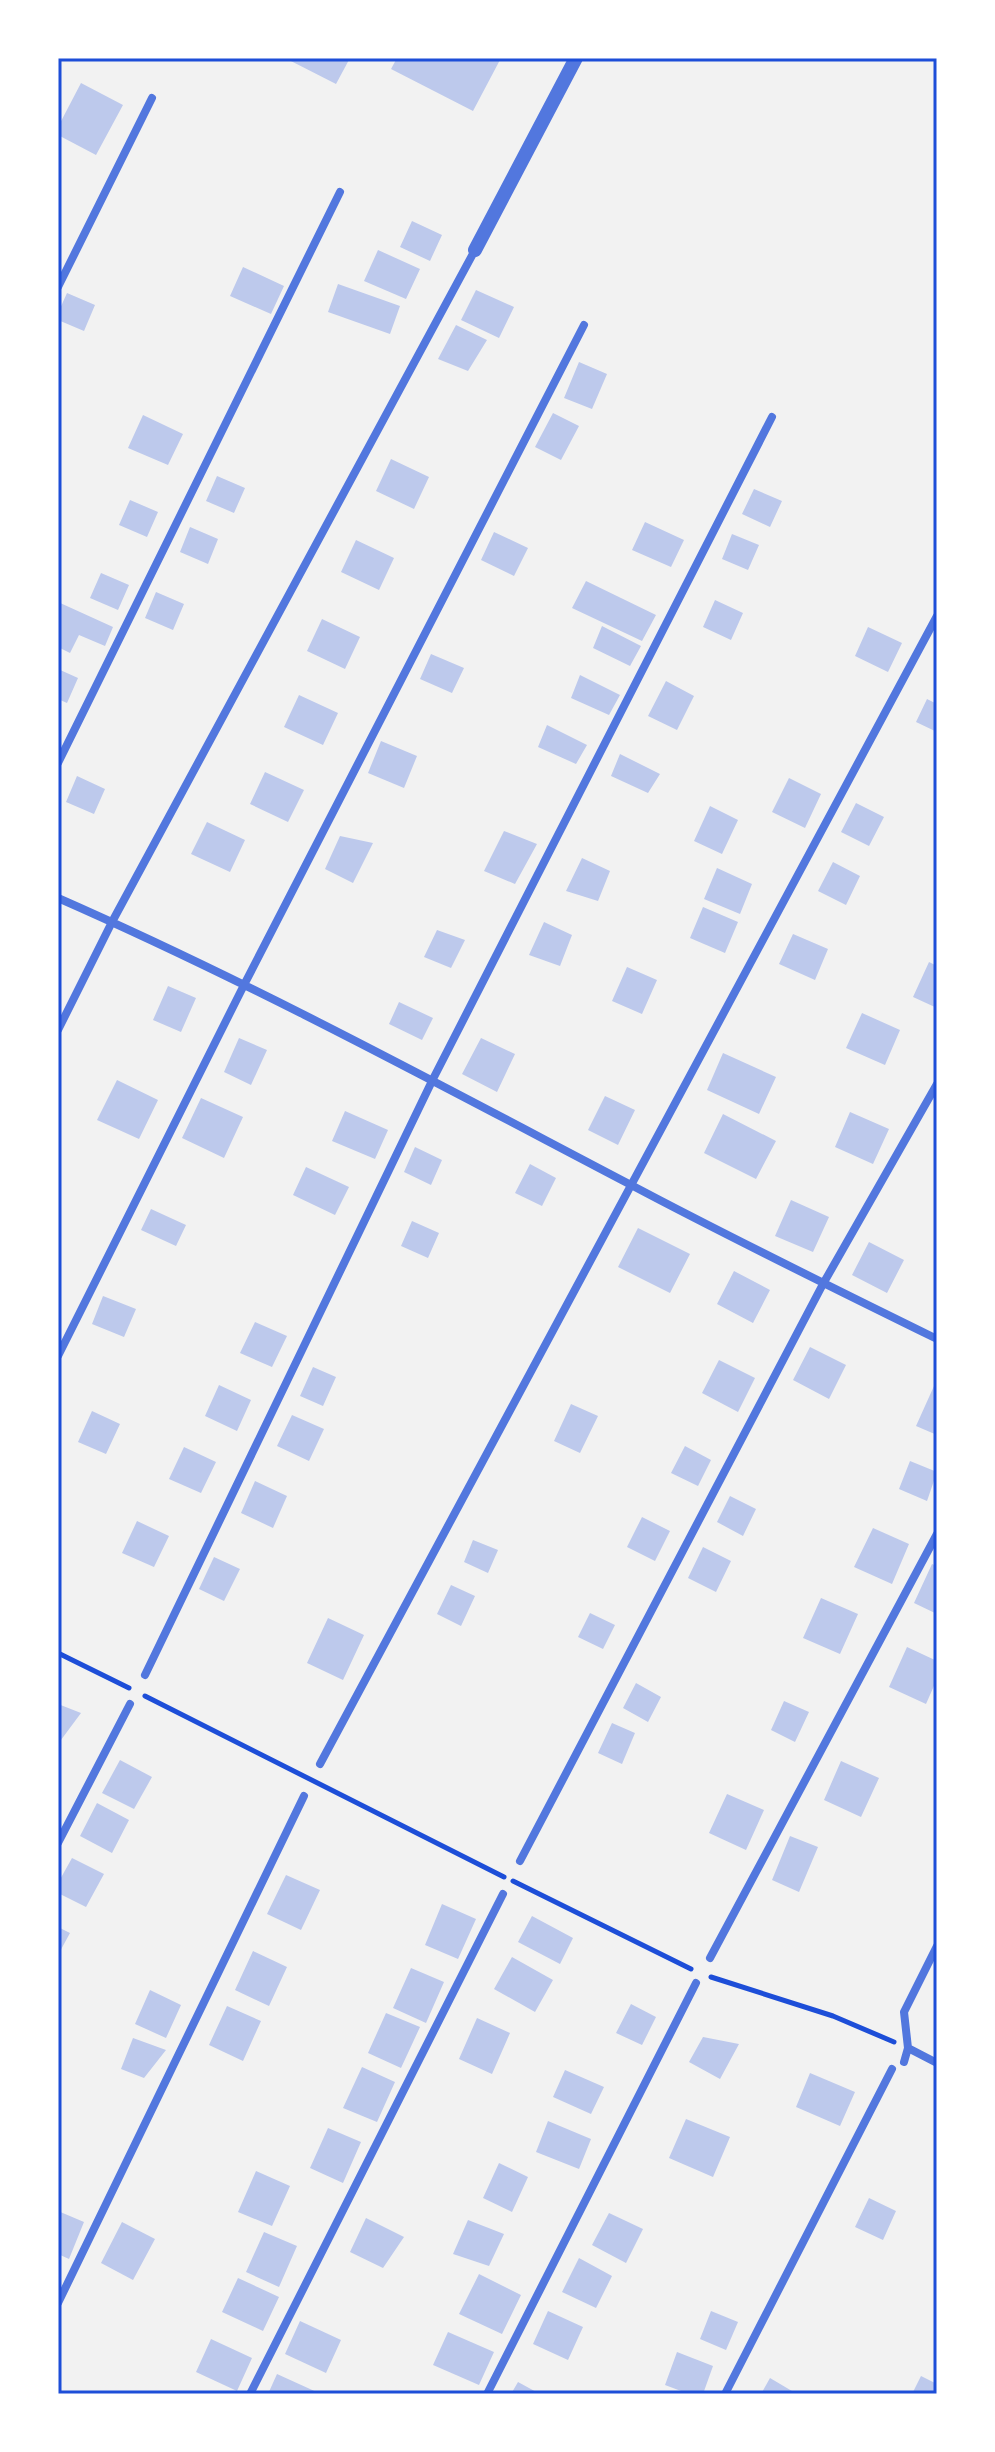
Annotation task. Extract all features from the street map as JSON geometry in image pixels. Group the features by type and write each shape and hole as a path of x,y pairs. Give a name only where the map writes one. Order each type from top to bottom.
{"street":[{"path":"58,1030 112,922 576,58"},
{"path":"58,287 152,98"},
{"path":"58,763 340,192"},
{"path":"58,1356 245,983 584,325"},
{"path":"145,1675 433,1079 772,417"},
{"path":"320,1764 937,616"},
{"path":"58,898 245,983 632,1186 937,1339"},
{"path":"520,1861 823,1284 937,1084"},
{"path":"710,1958 937,1534"},
{"path":"58,1843 130,1704"},
{"path":"58,2303 304,1796"},
{"path":"250,2394 503,1894"},
{"path":"904,2062 908,2048 904,2012 937,1946"},
{"path":"487,2394 696,1983"},
{"path":"908,2048 937,2063"},
{"path":"725,2394 892,2069"}],"path":[{"path":"58,1653 701,1974 833,2016 908,2048"}],"building":[{"path":"285,58 350,58 336,84"},
{"path":"397,58 501,58 473,111 391,69"},
{"path":"81,83 123,105 96,155 58,135 58,127"},
{"path":"412,221 442,235 430,261 400,247"},
{"path":"378,250 420,269 406,299 364,281"},
{"path":"243,267 284,286 271,314 230,296"},
{"path":"338,284 400,306 390,334 328,312"},
{"path":"476,290 514,307 499,338 461,320"},
{"path":"67,293 95,305 84,331 58,320"},
{"path":"456,325 487,340 468,371 438,359"},
{"path":"579,362 607,374 592,409 564,398"},
{"path":"553,413 579,426 561,460 535,447"},
{"path":"143,415 183,434 168,465 128,448"},
{"path":"391,459 429,477 414,509 376,491"},
{"path":"217,476 245,488 234,513 206,501"},
{"path":"754,489 782,501 770,527 742,514"},
{"path":"130,500 158,512 147,537 119,525"},
{"path":"645,522 684,540 671,567 632,550"},
{"path":"190,527 218,539 208,564 180,552"},
{"path":"494,532 528,548 514,576 481,560"},
{"path":"732,534 759,545 748,570 722,559"},
{"path":"356,540 394,558 379,590 341,572"},
{"path":"101,573 129,585 118,610 90,598"},
{"path":"586,581 656,615 642,641 572,608"},
{"path":"156,592 184,604 173,630 145,618"},
{"path":"715,600 743,613 731,640 703,627"},
{"path":"58,602 113,627 105,646 79,635 70,653 58,647"},
{"path":"322,619 360,637 345,669 307,651"},
{"path":"602,626 641,646 630,666 593,648"},
{"path":"868,627 902,643 888,672 855,656"},
{"path":"431,654 464,668 452,693 420,679"},
{"path":"58,669 78,678 67,703 58,699"},
{"path":"580,675 620,695 609,715 571,698"},
{"path":"666,681 694,696 677,730 648,716"},
{"path":"299,695 338,713 323,745 284,727"},
{"path":"927,699 937,704 937,732 916,722"},
{"path":"547,725 587,745 576,764 538,747"},
{"path":"381,741 417,756 404,788 368,773"},
{"path":"620,754 660,774 648,793 611,776"},
{"path":"265,772 304,790 288,822 250,804"},
{"path":"77,776 105,789 94,814 66,802"},
{"path":"789,778 821,794 805,828 772,812"},
{"path":"856,803 884,817 869,846 841,832"},
{"path":"710,806 738,820 722,854 694,841"},
{"path":"207,822 245,840 230,872 191,854"},
{"path":"504,831 537,844 515,884 484,871"},
{"path":"340,836 373,843 353,883 325,869"},
{"path":"582,858 610,871 598,901 566,891"},
{"path":"833,862 860,876 846,905 818,891"},
{"path":"717,868 752,884 740,914 704,899"},
{"path":"703,907 738,922 725,953 690,938"},
{"path":"544,922 572,935 560,966 529,955"},
{"path":"437,930 465,940 451,968 424,957"},
{"path":"793,934 828,949 815,980 779,964"},
{"path":"929,962 937,966 937,1008 913,997"},
{"path":"627,967 657,980 642,1014 612,1001"},
{"path":"168,986 196,998 181,1032 153,1020"},
{"path":"399,1002 433,1018 422,1040 389,1024"},
{"path":"862,1013 900,1030 885,1065 846,1048"},
{"path":"239,1038 267,1050 251,1085 224,1072"},
{"path":"481,1038 515,1054 497,1092 462,1074"},
{"path":"723,1053 776,1077 759,1114 707,1090"},
{"path":"117,1080 158,1100 139,1139 97,1120"},
{"path":"605,1096 635,1110 618,1145 588,1130"},
{"path":"201,1098 243,1117 224,1158 182,1138"},
{"path":"345,1111 388,1130 375,1159 332,1141"},
{"path":"850,1112 889,1129 873,1164 835,1147"},
{"path":"723,1114 776,1141 756,1179 704,1153"},
{"path":"415,1147 442,1160 431,1185 404,1172"},
{"path":"530,1164 556,1178 542,1206 515,1193"},
{"path":"306,1167 349,1187 335,1215 293,1195"},
{"path":"791,1200 829,1217 813,1252 775,1236"},
{"path":"151,1209 186,1225 176,1246 141,1230"},
{"path":"412,1221 439,1233 428,1258 401,1246"},
{"path":"638,1228 690,1254 670,1293 618,1267"},
{"path":"869,1242 904,1260 887,1293 852,1275"},
{"path":"734,1271 770,1290 753,1323 717,1304"},
{"path":"103,1296 136,1309 124,1337 92,1324"},
{"path":"255,1322 287,1336 272,1367 240,1353"},
{"path":"810,1347 846,1365 829,1399 793,1380"},
{"path":"719,1360 755,1378 738,1412 702,1393"},
{"path":"313,1367 336,1377 323,1406 300,1396"},
{"path":"219,1385 251,1400 237,1431 205,1416"},
{"path":"934,1386 937,1387 937,1435 916,1426"},
{"path":"571,1404 598,1416 580,1453 554,1441"},
{"path":"92,1411 120,1424 106,1454 78,1442"},
{"path":"292,1415 324,1429 309,1461 277,1446"},
{"path":"685,1446 711,1460 698,1486 671,1473"},
{"path":"184,1447 216,1462 201,1493 169,1479"},
{"path":"910,1461 937,1472 927,1501 899,1489"},
{"path":"255,1481 287,1496 273,1528 241,1513"},
{"path":"730,1496 756,1509 743,1536 717,1522"},
{"path":"642,1517 670,1531 655,1561 627,1547"},
{"path":"137,1521 169,1536 154,1567 122,1553"},
{"path":"873,1528 909,1544 892,1584 854,1567"},
{"path":"473,1540 498,1550 488,1573 464,1562"},
{"path":"703,1547 731,1561 716,1592 688,1578"},
{"path":"214,1557 240,1569 224,1601 199,1589"},
{"path":"932,1564 937,1566 937,1614 914,1603"},
{"path":"451,1585 475,1596 461,1626 437,1614"},
{"path":"821,1598 858,1614 840,1654 803,1638"},
{"path":"590,1613 615,1625 603,1649 578,1637"},
{"path":"328,1618 364,1635 343,1680 307,1663"},
{"path":"907,1647 937,1661 937,1679 926,1704 889,1687"},
{"path":"636,1683 661,1697 648,1722 623,1708"},
{"path":"784,1701 809,1712 795,1742 771,1730"},
{"path":"58,1704 81,1713 58,1744"},
{"path":"612,1723 635,1733 622,1764 598,1753"},
{"path":"120,1760 152,1777 134,1809 102,1793"},
{"path":"841,1761 879,1778 861,1817 824,1800"},
{"path":"727,1794 764,1810 746,1850 709,1833"},
{"path":"97,1803 129,1820 112,1853 80,1836"},
{"path":"790,1836 818,1847 799,1892 772,1880"},
{"path":"72,1858 104,1874 86,1907 58,1893 58,1883"},
{"path":"286,1875 320,1890 301,1930 267,1914"},
{"path":"442,1904 476,1919 458,1959 425,1945"},
{"path":"532,1916 573,1938 560,1964 518,1942"},
{"path":"58,1927 70,1933 58,1955"},
{"path":"253,1951 287,1967 269,2006 235,1990"},
{"path":"512,1957 553,1980 535,2012 494,1989"},
{"path":"411,1968 444,1982 426,2023 393,2008"},
{"path":"150,1990 181,2005 166,2038 135,2024"},
{"path":"631,2004 656,2017 642,2045 616,2033"},
{"path":"227,2006 261,2021 243,2061 209,2045"},
{"path":"386,2013 420,2027 401,2068 368,2053"},
{"path":"477,2018 510,2033 492,2074 459,2059"},
{"path":"703,2037 739,2044 720,2079 689,2062"},
{"path":"133,2038 166,2050 144,2078 121,2069"},
{"path":"362,2067 395,2082 377,2122 343,2108"},
{"path":"565,2070 604,2087 591,2114 553,2097"},
{"path":"810,2073 855,2092 840,2126 796,2107"},
{"path":"686,2119 730,2137 713,2177 669,2158"},
{"path":"548,2121 591,2139 579,2169 536,2152"},
{"path":"328,2128 361,2142 343,2183 310,2168"},
{"path":"499,2163 528,2177 512,2212 483,2198"},
{"path":"256,2171 290,2186 272,2226 238,2212"},
{"path":"869,2198 896,2211 883,2240 855,2227"},
{"path":"58,2211 84,2222 69,2259 58,2254"},
{"path":"609,2213 643,2229 626,2263 592,2245"},
{"path":"366,2218 404,2237 383,2268 350,2252"},
{"path":"468,2220 504,2234 489,2266 453,2254"},
{"path":"122,2222 155,2239 133,2280 101,2263"},
{"path":"264,2232 297,2246 279,2287 246,2272"},
{"path":"579,2258 612,2276 596,2308 562,2292"},
{"path":"479,2274 521,2295 502,2334 459,2314"},
{"path":"238,2278 279,2297 263,2331 222,2312"},
{"path":"548,2311 583,2327 568,2360 533,2344"},
{"path":"711,2311 738,2322 726,2350 700,2339"},
{"path":"300,2321 341,2340 326,2373 285,2354"},
{"path":"448,2332 494,2352 479,2385 433,2365"},
{"path":"211,2339 252,2358 237,2391 196,2372"},
{"path":"677,2352 713,2366 703,2394 689,2394 665,2385"},
{"path":"277,2374 321,2394 268,2394"},
{"path":"921,2376 937,2384 937,2394 912,2394"},
{"path":"770,2378 797,2394 761,2394"},
{"path":"518,2382 540,2394 511,2394"}]}
